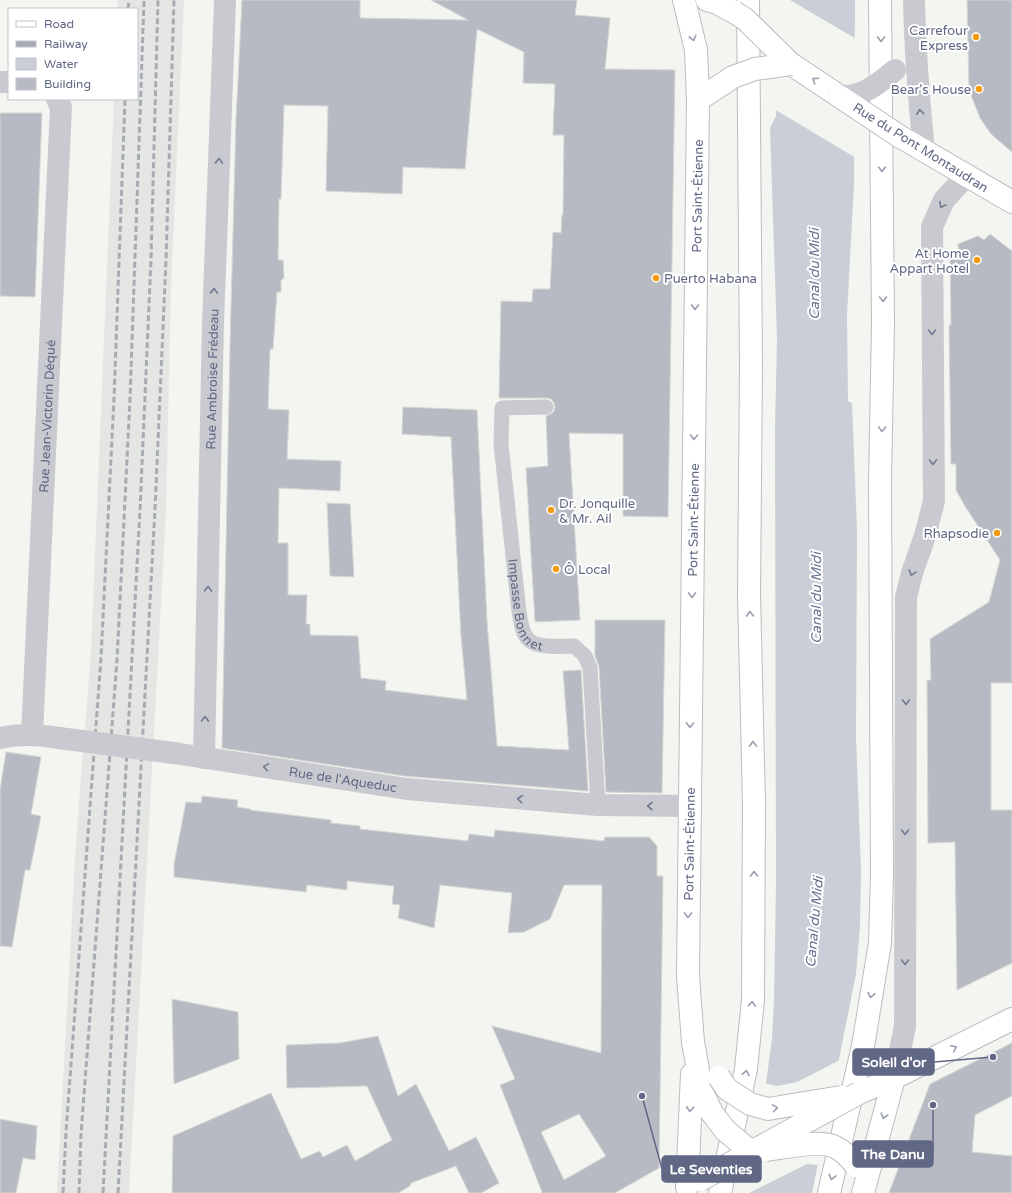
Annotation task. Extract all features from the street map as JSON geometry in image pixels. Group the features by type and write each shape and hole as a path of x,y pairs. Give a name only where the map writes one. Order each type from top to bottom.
{"main road":[{"name":"Port Saint-Étienne","path":"684,0 696,50 698,100 689,806 688,976 693,1042 690,1187"},
{"name":"Rue du Pont Montaudran","path":"707,0 717,3 741,6 745,19 791,64 899,136 1012,202"},
{"path":"829,1193 863,1046 880,943 882,874 880,483 884,323 880,0"},
{"path":"720,1193 746,1069 750,1043 753,1000 754,803 749,595 751,359 741,6"},
{"path":"698,100 733,77 755,69 791,64"},
{"path":"690,1187 751,1152 859,1094 1012,1019"},
{"name":"Port Saint-Étienne","path":"693,1042 702,1092 712,1113 726,1130 751,1152"},
{"path":"693,1042 727,1089 750,1104 768,1109 859,1094"},
{"path":"862,1180 894,1078"},
{"path":"751,1152 804,1145 826,1144 834,1146 845,1153 862,1180"}],"street":[{"name":"Rue Ambroise Frédeau","path":"204,758 213,323 225,0"},
{"path":"914,0 917,79 924,151"},
{"path":"839,96 848,97 860,94 877,86 895,70 910,47 914,27"},
{"name":"Rue Jean-Victorin Déqué","path":"32,734 61,107 58,100"},
{"path":"894,1078 905,1027 906,597 912,572 925,536 934,501 932,227 944,200 967,175"},
{"name":"Rue de l'Aqueduc","path":"0,738 32,734 174,753 407,790 598,805 689,806"}],"lane":[{"name":"Impasse Bonnet","path":"546,407 502,408 501,444 519,612 522,629 528,640 543,646 574,646 585,656 590,668 598,805"}],"shaded area":[{"path":"118,0 184,0 171,286 166,510 129,1193 57,1193 76,842 91,651 114,100 138,100 138,8 117,8"}],"water":[{"name":"Canal du Midi","path":"778,0 855,0 854,184 847,315 848,401 852,403 857,530 856,737 861,869 860,926 856,974 812,1193 743,1193 766,1083 772,1039 774,1000 776,884 775,428 777,339 770,128 776,116"}],"pier":[{"path":"776,0 790,0 858,40 856,158 774,109"},
{"path":"840,1060 819,1165 807,1164 749,1193 741,1193 764,1083 777,1086 797,1082"}],"building":[{"path":"242,0 360,0 360,18 468,20 431,0 577,0 575,15 610,18 605,69 675,70 668,517 623,516 623,434 569,433 580,620 535,622 526,468 548,466 546,416 554,411 554,403 551,399 546,398 499,398 501,301 532,302 533,289 550,289 553,232 561,233 563,215 564,135 553,135 555,84 523,83 524,52 477,29 465,169 403,167 402,194 326,191 328,106 284,105 281,199 279,199 278,260 283,260 284,278 281,280 281,292 277,292 273,349 270,349 268,409 289,410 287,459 341,461 340,491 279,488 278,543 288,543 288,595 307,595 306,624 310,624 310,635 358,636 361,678 386,681 385,690 467,700 461,636 451,437 402,434 403,407 477,410 487,621 497,746 569,750 563,671 581,670 588,791 404,776 222,748 236,120"},
{"path":"967,0 1012,0 1012,152 991,134 980,118 969,90"},
{"path":"0,113 42,113 35,297 0,296"},
{"name":"Rhapsodie","path":"990,234 1012,251 1012,683 991,683 991,810 1012,810 1012,963 957,990 955,842 928,843 927,680 931,680 930,639 989,602 1000,560 956,490 956,464 951,464 949,325 951,325 950,253 959,253 958,244 978,236 984,240"},
{"path":"327,503 350,504 354,577 330,576"},
{"path":"595,620 665,620 662,793 606,792 599,667 595,656"},
{"path":"6,752 41,757 31,814 41,816 30,870 25,870 12,947 0,946 0,790"},
{"path":"202,796 238,800 237,807 250,810 331,820 331,823 360,826 360,829 468,841 469,834 494,837 495,830 604,841 605,837 649,837 657,846 657,876 663,876 659,1168 615,1193 541,1193 542,1192 500,1085 515,1079 492,1026 601,1053 602,885 564,885 550,919 524,932 508,933 512,893 440,885 434,928 398,918 400,905 392,904 394,886 347,881 347,890 307,885 306,892 174,877 174,864 186,802 201,803","holes":["579,1114 606,1156 564,1180 541,1132"]},
{"path":"172,999 238,1012 239,1059 174,1084"},
{"path":"378,1036 398,1096 416,1084 449,1151 476,1137 499,1183 481,1193 469,1193 456,1166 411,1183 410,1186 398,1193 172,1193 173,1136 271,1093 301,1159 320,1151 323,1157 347,1145 355,1161 392,1140 367,1086 287,1088 286,1045 340,1043"},
{"path":"1012,1043 1012,1096 975,1115 972,1152 1012,1156 1012,1193 889,1193 930,1084"},
{"path":"0,1119 37,1126 35,1160 23,1158 16,1193 0,1193"}],"railway":[{"path":"128,8 129,0"},
{"path":"79,1193 81,1134 117,660 130,399 144,0"},
{"path":"103,1193 140,510 151,259 158,0"},
{"path":"118,1193 155,509 166,260 174,0"},
{"path":"63,1193 66,1132 101,658 114,399 125,100"}],"place":[{"name":"Carrefour Express","path":"976,37"},
{"name":"Bear's House","path":"979,89"},
{"name":"At Home Appart Hotel","path":"977,260"},
{"name":"Puerto Habana","path":"656,278"},
{"name":"Dr. Jonquille & Mr. Ail","path":"551,510"},
{"name":"Rhapsodie","path":"997,533"},
{"name":"Ô Local","path":"556,569"},
{"name":"Soleil d'or","path":"993,1057"},
{"name":"Le Seventies","path":"642,1096"},
{"name":"The Danu","path":"933,1105"}]}
